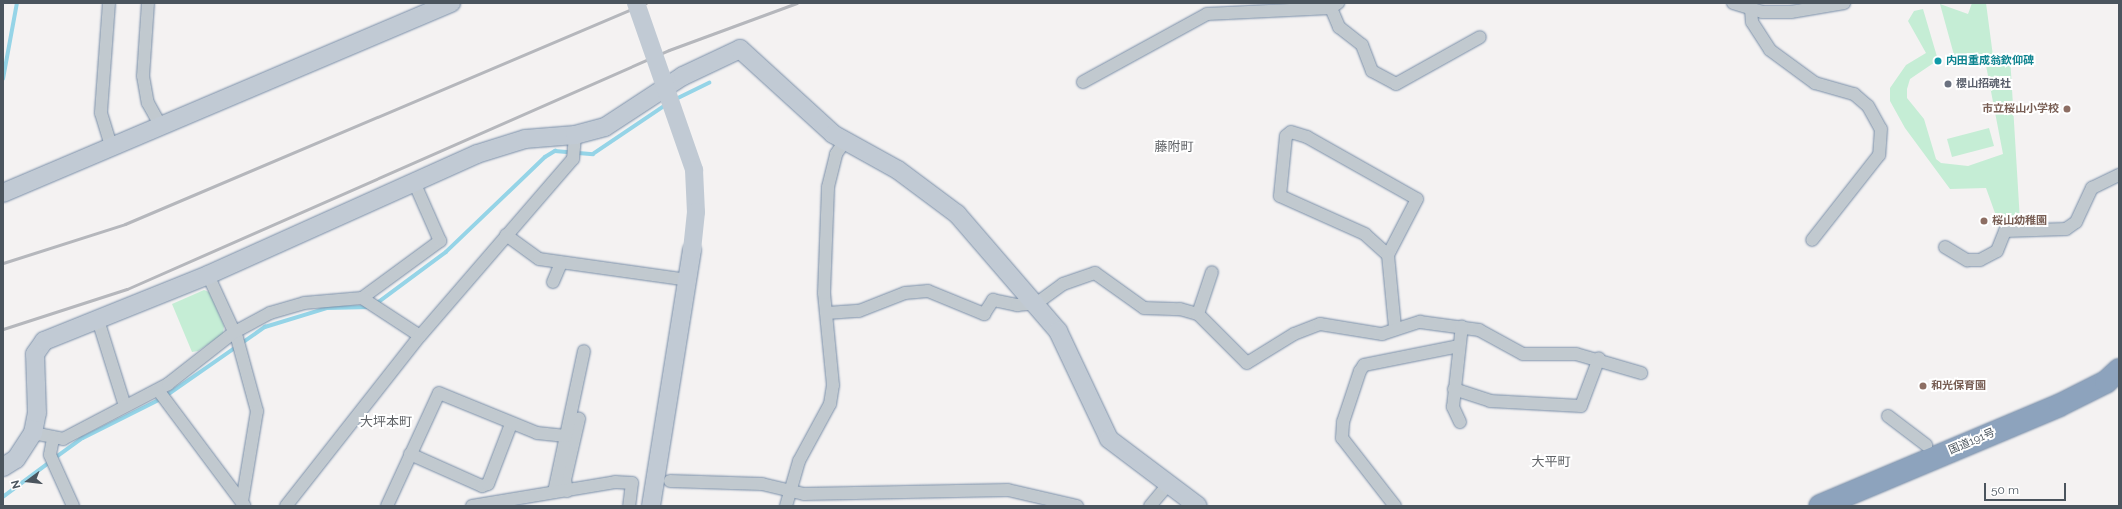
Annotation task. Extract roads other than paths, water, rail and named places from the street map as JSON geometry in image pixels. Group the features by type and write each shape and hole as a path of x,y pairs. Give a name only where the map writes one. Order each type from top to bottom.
{"highway":[{"name":"国道191号","path":"1820,506 2060,405 2106,382 2119,370"}],"street":[{"path":"109,3 101,113 111,146"},
{"path":"148,3 143,76 147,100 160,125"},
{"path":"3,193 160,125 451,3"},
{"path":"636,3 694,170 696,212 688,280 651,506"},
{"path":"1733,3 1751,10 1808,12 1844,3"},
{"path":"1083,82 1207,14 1335,6 1339,27 1362,46 1372,71 1396,84 1480,37"},
{"path":"1751,10 1752,22 1770,50 1815,83 1854,94 1871,110 1881,129 1879,155 1812,240"},
{"path":"3,467 16,459 33,433 37,413 34,364 39,346 53,337 208,276 477,154 525,139 574,140 624,118 658,91 740,49 845,141 898,170 957,214 1037,303 1064,342 1109,439 1168,486 1198,506"},
{"path":"1388,255 1365,234 1280,196 1286,136 1291,132 1307,137 1417,199 1388,255 1395,328"},
{"path":"286,506 420,336 573,159 574,140"},
{"path":"786,506 799,461 830,404 833,385 826,313 828,187 836,154 845,141"},
{"path":"1945,247 1967,260 1980,260 1997,251 2005,231 2066,229 2076,222 2092,188 2119,175"},
{"path":"366,300 440,241 414,182"},
{"path":"506,235 532,256 561,263 688,280"},
{"path":"553,282 561,263"},
{"path":"1198,314 1212,272"},
{"path":"826,313 859,311 915,292 938,295 984,314 993,300 1017,305 1037,303 1063,284 1095,273 1144,308 1180,309 1198,314 1247,363 1294,334 1320,324 1382,334 1395,328 1420,322 1462,326 1478,330 1523,354 1576,354 1599,358 1641,372"},
{"path":"208,276 242,351 257,411 243,504"},
{"path":"33,433 53,439 63,439 125,406 159,391 235,335 292,306 325,300 366,300 420,336"},
{"path":"98,320 125,406"},
{"path":"1460,422 1453,407 1462,326"},
{"path":"1395,506 1342,438 1343,422 1360,371 1364,365 1459,346"},
{"path":"554,492 584,351"},
{"path":"1454,389 1490,401 1581,406 1599,358"},
{"path":"159,391 243,504"},
{"path":"387,506 439,393 511,424 537,433 566,436"},
{"path":"1888,416 1926,445"},
{"path":"567,490 565,480 579,419"},
{"path":"410,454 482,486 488,484 511,424"},
{"path":"53,439 50,455 73,506"},
{"path":"670,481 762,484 790,492 1008,490 1076,506"},
{"path":"472,506 567,490 632,482 629,506"},
{"path":"1150,506 1168,486"}],"waterway":[{"path":"3,79 17,3"},
{"path":"676,99 709,83"},
{"path":"376,304 446,252 545,157 555,151 593,154 667,104"},
{"path":"166,396 265,327 327,308 370,307"},
{"path":"55,458 83,438 161,399"},
{"path":"3,497 50,462"}],"railway":[{"path":"3,263 125,224 646,3"},
{"path":"3,329 127,289 669,50 797,3"}],"place":[{"name":"内田重成翁欽仰碑","path":"1938,61"},
{"name":"櫻山招魂社","path":"1948,84"},
{"name":"市立桜山小学校","path":"2067,109"},
{"name":"桜山幼稚園","path":"1984,221"},
{"name":"和光保育園","path":"1923,386"}],"district":[{"name":"藤附町","path":"1174,147"},
{"name":"大坪本町","path":"386,422"},
{"name":"大平町","path":"1551,462"}]}
